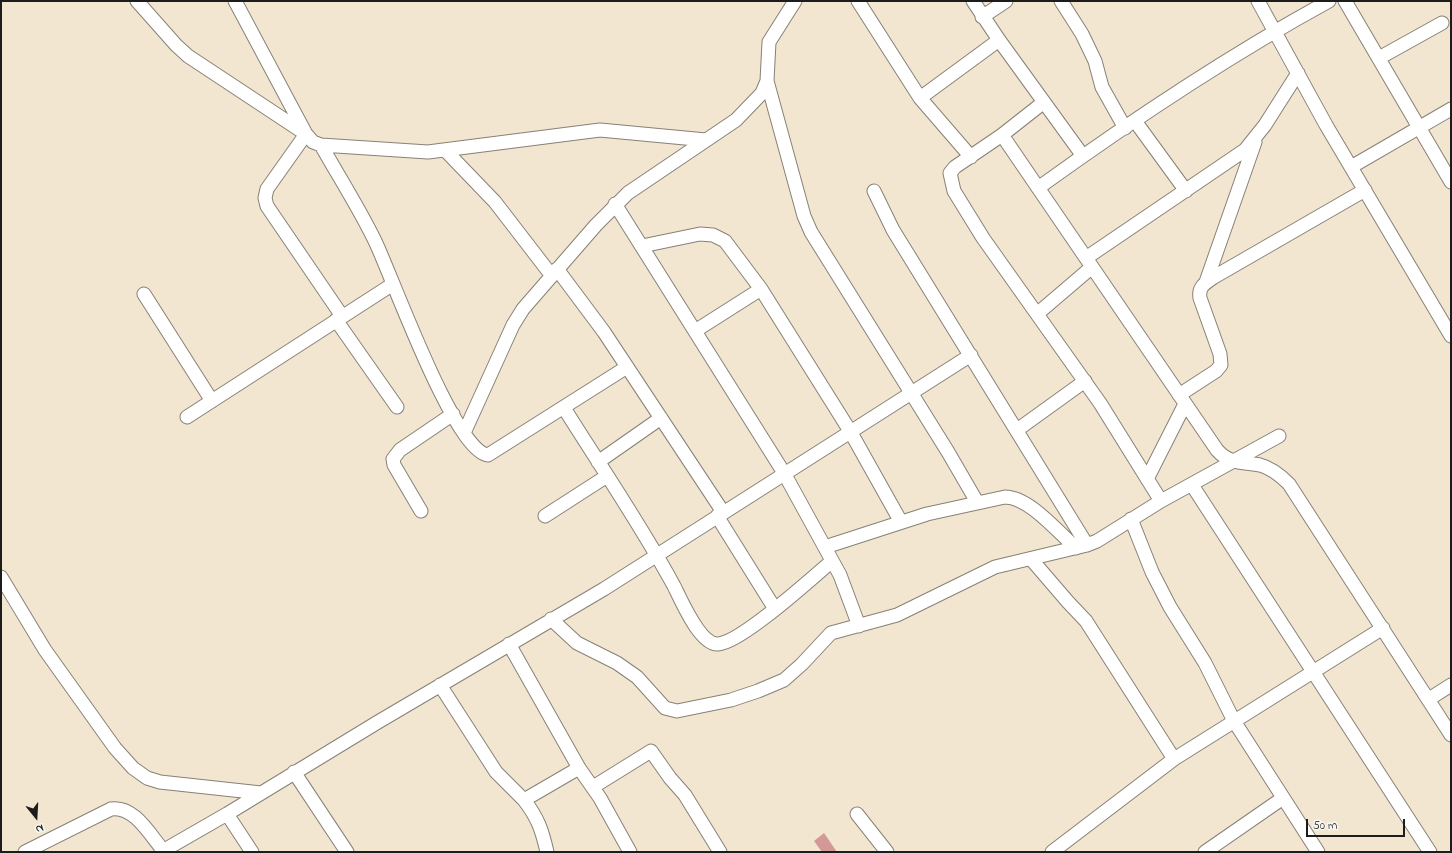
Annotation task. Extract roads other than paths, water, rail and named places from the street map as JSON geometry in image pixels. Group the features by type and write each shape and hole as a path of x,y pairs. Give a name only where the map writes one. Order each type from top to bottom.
{"street":[{"path":"137,1 176,45 188,56 306,134"},
{"path":"235,1 306,134 313,142 321,145 416,152 445,150 600,130 706,140"},
{"path":"794,1 769,42 767,81 804,216 811,232 977,502"},
{"path":"858,1 920,98 971,157"},
{"path":"973,1 982,17 1083,156"},
{"path":"982,17 1006,1"},
{"path":"1061,1 1082,34 1095,61 1102,87 1130,124 1186,191"},
{"path":"1258,1 1351,167 1451,336"},
{"path":"1038,188 1130,124 1274,31 1328,1"},
{"path":"1345,1 1451,182"},
{"path":"1379,58 1442,23"},
{"path":"920,98 999,40"},
{"path":"1037,314 1089,262 1245,150 1257,137 1298,73"},
{"path":"464,433 513,325 523,309 615,204 706,140 747,109 762,93 767,81"},
{"path":"1044,102 1002,135 955,167 950,173 954,191 983,238 1085,381 1161,501"},
{"path":"1351,167 1451,109"},
{"path":"306,134 267,189 265,198 270,209 397,407"},
{"path":"1002,135 1217,450 1222,456 1233,462 1261,465 1276,472 1289,484 1451,735"},
{"path":"1147,479 1182,399 1221,366 1220,354 1199,292 1206,282 1257,137"},
{"path":"321,145 375,241 419,349 464,433 476,449 482,454 488,455 627,367"},
{"path":"445,150 495,202 604,332 661,418 720,514 775,609"},
{"path":"1206,282 1365,190"},
{"path":"874,191 893,230 1017,430 1082,546"},
{"path":"615,204 784,473 840,575 859,626"},
{"path":"642,246 700,234 713,235 725,241 760,289 850,431 901,522"},
{"path":"187,417 393,284"},
{"path":"695,331 760,289"},
{"path":"144,294 212,400"},
{"path":"25,852 111,809 118,808 127,810 135,817 162,851 227,814 294,772 551,619 971,356"},
{"path":"1017,430 1085,381"},
{"path":"564,408 657,554 692,621 703,636 710,642 716,644 730,640 775,609 832,561"},
{"path":"421,511 394,465 393,459 400,450 453,414"},
{"path":"598,462 661,418"},
{"path":"551,619 577,643 617,663 637,677 665,708 678,711 731,700 784,680 802,664 831,633 897,615 995,567 1097,541 1161,501 1279,436"},
{"path":"545,516 607,476"},
{"path":"1192,485 1430,852"},
{"path":"825,547 927,514 977,502 1013,497 1034,510 1082,546"},
{"path":"1131,519 1152,572 1166,600 1205,663 1234,721 1318,852"},
{"path":"1031,559 1086,621 1174,759"},
{"path":"1,577 45,650 115,748 133,768 147,778 160,782 261,793"},
{"path":"1052,852 1174,759 1383,628"},
{"path":"509,644 578,768 594,787 630,852"},
{"path":"440,685 496,772 524,800 535,815 542,830 547,852"},
{"path":"1429,699 1451,685"},
{"path":"594,787 651,751 670,778 685,795 720,852"},
{"path":"524,800 578,768"},
{"path":"294,772 347,852"},
{"path":"1205,852 1284,798"},
{"path":"227,814 252,852"},
{"path":"858,814 886,852"}]}
